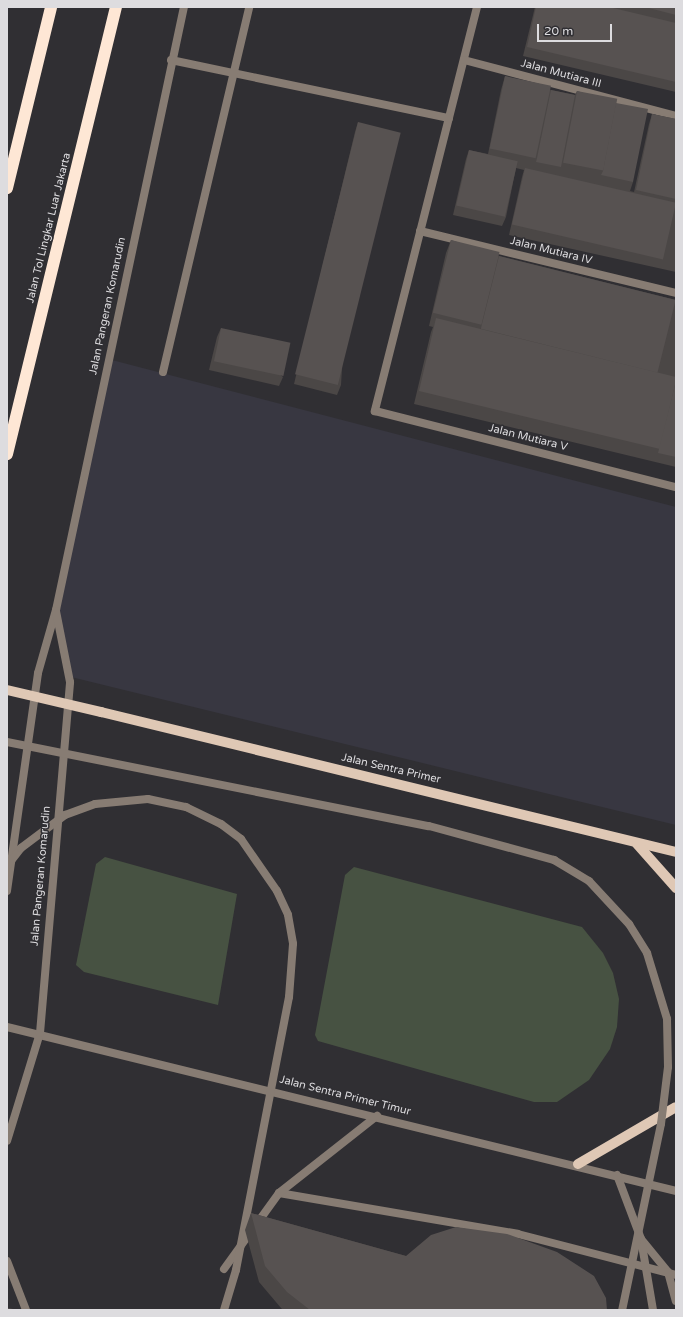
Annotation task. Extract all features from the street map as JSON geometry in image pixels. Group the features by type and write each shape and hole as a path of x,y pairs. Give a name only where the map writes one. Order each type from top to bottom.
{"highway":[{"path":"7,188 51,7"},
{"name":"Jalan Tol Lingkar Luar Jakarta","path":"7,454 116,7"}],"main road":[{"name":"Jalan Sentra Primer","path":"7,690 546,818 637,844 676,852"},
{"path":"637,844 676,888"},
{"path":"578,1164 676,1107"}],"street":[{"name":"Jalan Pangeran Komarudin","path":"7,891 38,674 56,610 171,60 184,7"},
{"path":"163,372 249,7"},
{"path":"420,231 477,7"},
{"path":"171,60 232,74 449,118"},
{"name":"Jalan Mutiara III","path":"464,60 676,116"},
{"name":"Jalan Mutiara IV","path":"420,231 676,293"},
{"name":"Jalan Mutiara V","path":"420,231 375,411 676,487"},
{"name":"Jalan Pangeran Komarudin","path":"7,1141 40,1033 70,682 56,610"},
{"path":"7,742 429,826 554,860 589,881 629,924 647,953 667,1019 668,1067 661,1124 622,1310"},
{"path":"7,866 21,848 65,815 95,804 148,799 186,807 221,824 241,839 277,891 288,915 293,944 289,997 236,1270 224,1310"},
{"name":"Jalan Sentra Primer Timur","path":"7,1027 40,1033 578,1164 676,1191"},
{"path":"224,1269 280,1193 377,1116"},
{"path":"617,1175 641,1239 653,1310"},
{"path":"280,1193 518,1234 672,1274"},
{"path":"641,1239 672,1274 676,1301"},
{"path":"7,1260 26,1310"}],"shaded area":[{"path":"108,359 676,507 676,825 67,676 56,610"}],"green space":[{"path":"105,857 237,894 218,1005 84,972 76,965 96,864"},
{"path":"354,867 582,927 603,953 613,973 619,999 617,1027 610,1049 589,1080 557,1102 534,1102 318,1041 315,1035 345,875"}],"building":[{"path":"536,7 609,7 676,23 676,82 527,47"},
{"path":"645,7 676,7 676,15"},
{"path":"505,76 551,86 536,158 490,148"},
{"path":"551,90 575,95 561,167 536,162"},
{"path":"577,91 617,99 603,170 563,163"},
{"path":"616,103 648,109 633,182 601,175"},
{"path":"652,114 676,119 676,199 636,190"},
{"path":"358,122 401,133 338,385 295,374"},
{"path":"469,150 518,161 505,217 456,206"},
{"path":"525,168 676,203 663,259 512,225"},
{"path":"451,240 500,252 481,325 433,313"},
{"path":"499,256 676,300 657,373 481,329"},
{"path":"436,318 676,377 660,449 419,391"},
{"path":"221,328 290,343 283,376 214,361"},
{"path":"676,381 676,457 658,453"},
{"path":"251,1213 406,1256 431,1235 456,1227 507,1234 557,1252 594,1276 606,1298 607,1310 310,1310 287,1292 265,1266"}]}
